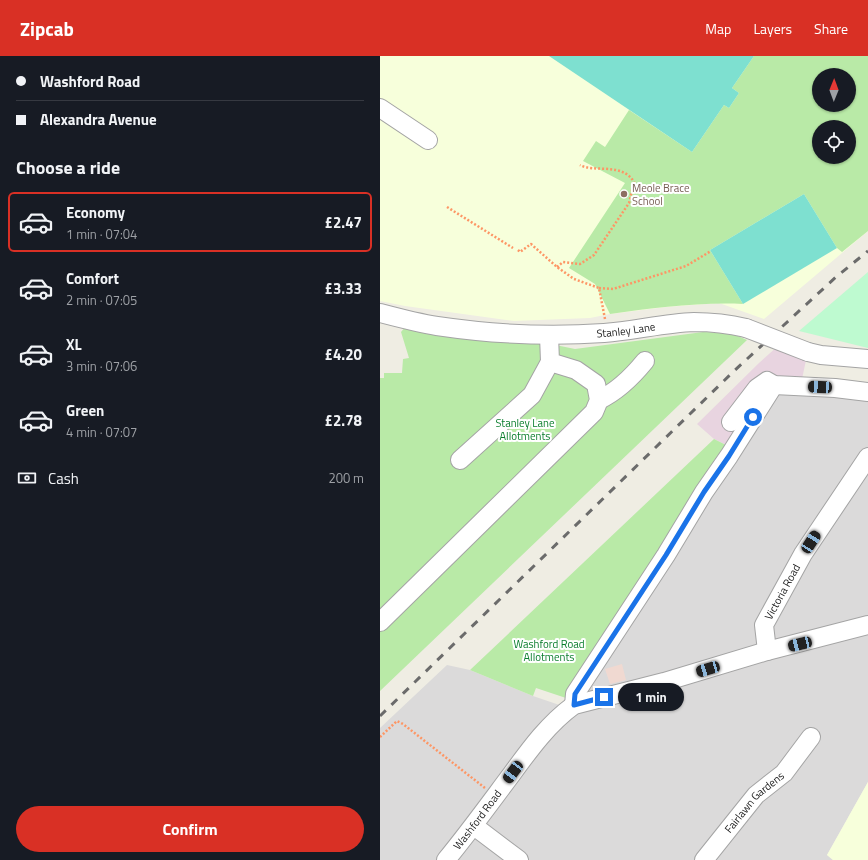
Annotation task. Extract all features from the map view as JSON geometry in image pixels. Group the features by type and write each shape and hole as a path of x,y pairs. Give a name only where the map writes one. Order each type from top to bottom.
{"street":[{"path":"380,108 428,140"},
{"name":"Stanley Lane","path":"380,313 435,326 494,332 549,335 608,333 694,322 724,324 746,328 808,352 821,355 868,359"},
{"path":"460,460 532,395 550,362 549,335"},
{"path":"599,400 611,394 632,376 645,361"},
{"path":"380,622 594,412 599,400 596,384 576,370 550,362"},
{"path":"731,422 757,388 767,381 774,385 835,388 868,392"},
{"path":"774,385 729,456 704,492 666,555 575,694 574,705 664,682 766,651 868,625"},
{"name":"Victoria Road","path":"766,651 764,625 803,554 868,457"},
{"name":"Washford Road","path":"446,860 474,826 543,732 574,705"},
{"name":"Fairlawn Gardens","path":"704,860 756,795 784,773 810,744"},
{"path":"474,826 519,860"}],"path":[{"path":"557,267 563,262 580,264 594,255 629,204 634,182 630,176 610,168 585,168 580,165"},
{"path":"447,207 513,248"},
{"path":"518,250 520,252 531,244 557,267 574,279 599,288 613,289 686,266 711,251"},
{"path":"599,288 608,333"},
{"path":"380,737 397,722 403,724 495,796"}],"shaded area":[{"name":"Meole Brace School","path":"380,56 868,56 868,231 764,319 719,303 666,307 590,318 514,321 405,306 380,301"},
{"path":"549,56 754,56 732,88 739,93 729,108 724,105 692,152"},
{"path":"804,194 837,248 743,304 710,250"},
{"path":"868,272 868,348 799,331"},
{"path":"788,337 806,360 802,379 774,377 726,445 714,439 697,424 759,363"},
{"path":"775,392 868,396 868,782 827,855 833,860 380,860 380,728 447,665 470,670 533,696 580,712 584,691"},
{"path":"622,664 626,680 610,684 605,669"},
{"path":"868,782 868,860 833,860 827,855"}],"green space":[{"path":"754,56 868,56 868,231 842,252 837,248 804,194 710,250 743,304 693,305 610,314 595,284 569,268 625,183 583,161 596,141 605,147 629,110 692,152 724,105 729,108 739,93 732,88"},
{"name":"Stanley Lane Allotments","path":"407,325 536,341 575,349 703,332 731,333 747,340 380,691 380,378 384,378 384,373 402,373 403,359 409,358 401,332"},
{"name":"Washford Road Allotments","path":"714,439 726,445 566,698 536,688 533,696 470,670"}],"railway":[{"path":"380,716 734,371 836,277 868,251"}],"place":[{"name":"Meole Brace School","path":"624,194"}],"route":[{"path":"604,697 574,705 575,694 666,555 704,492 729,456 753,417"}]}
